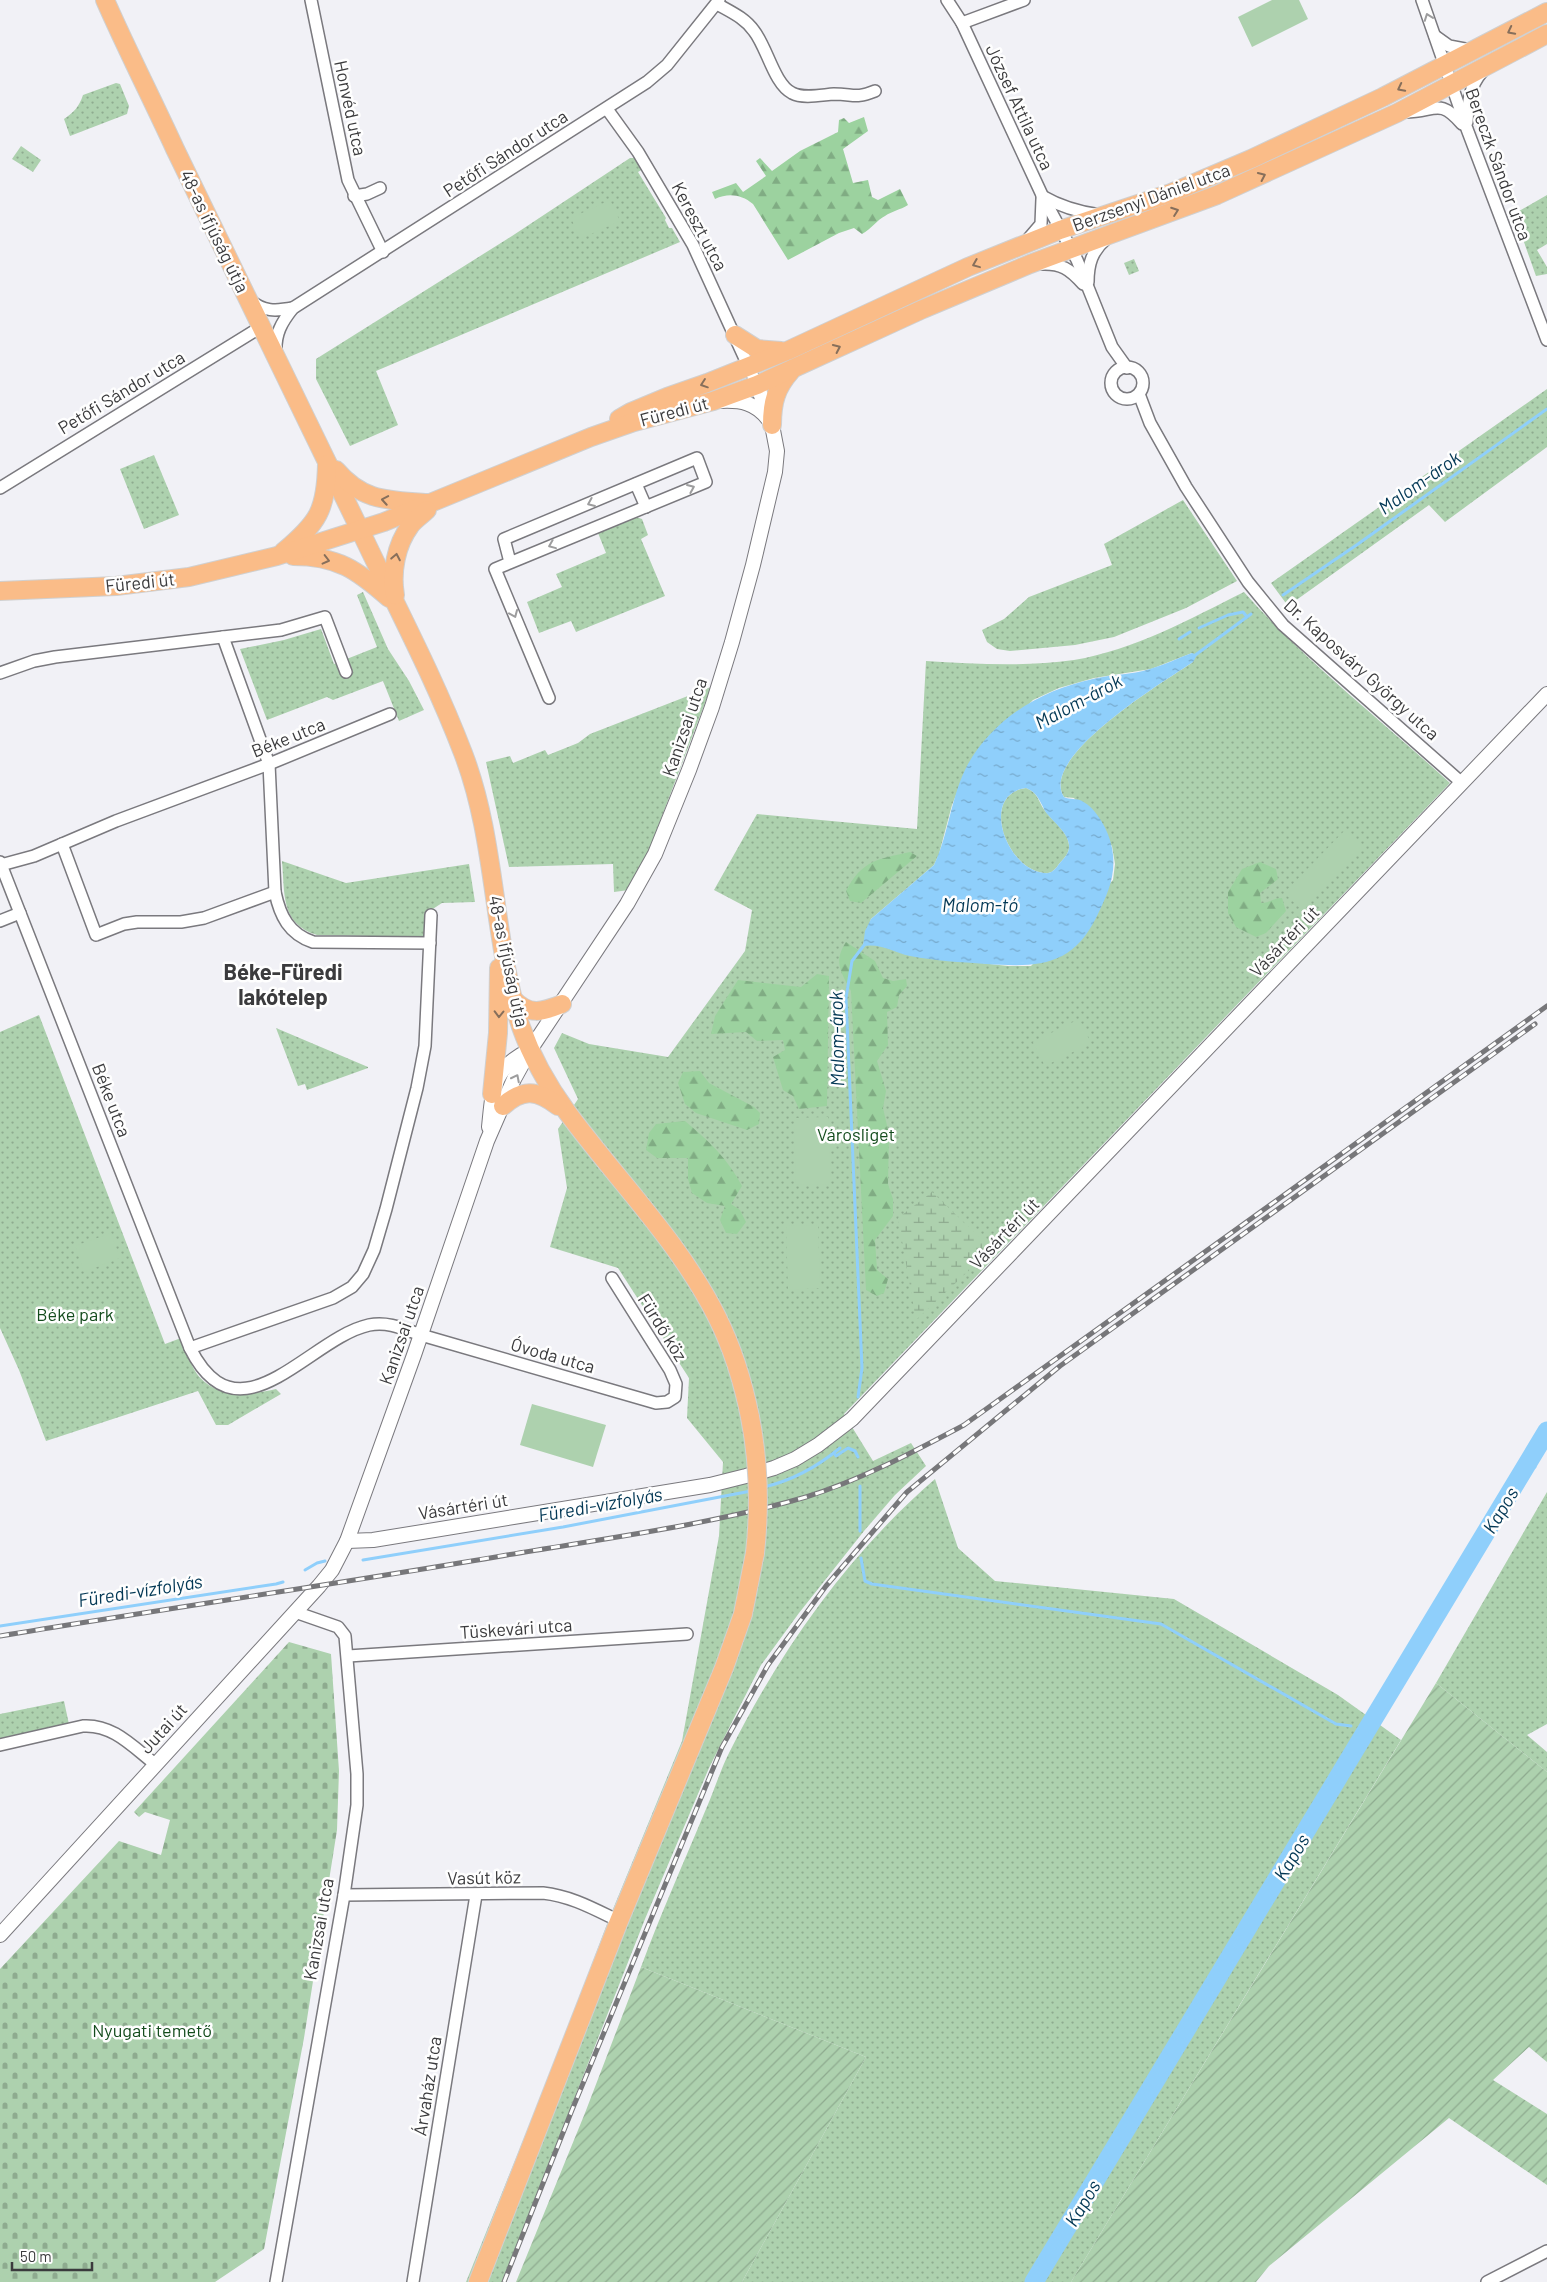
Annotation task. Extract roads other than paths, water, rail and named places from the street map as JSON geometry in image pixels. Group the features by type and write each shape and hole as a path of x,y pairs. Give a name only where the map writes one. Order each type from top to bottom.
{"main road":[{"name":"48-as ifjúság útja","path":"105,0 245,295 397,605 443,703 465,757 478,799 513,999 530,1050 545,1080 567,1112 598,1154 665,1237 703,1292 729,1342 740,1374 750,1417 759,1480 755,1553 743,1614 724,1668 619,1921 478,2282"},
{"name":"Berzsenyi Dániel utca","path":"749,367 916,290 1021,246 1060,230 1171,193 1251,159 1367,105 1547,12"},
{"name":"Berzsenyi Dániel utca","path":"757,384 923,309 1030,264 1226,192 1396,112 1547,34"},
{"path":"735,334 757,349 787,351"},
{"name":"Füredi út","path":"591,437 631,412 749,367"},
{"path":"772,425 772,407 775,394 781,383 793,369"},
{"name":"Füredi út","path":"0,591 116,586 157,582 197,575 277,556 360,531 434,504 591,437 634,422 713,401 757,384"},
{"path":"327,460 348,483 371,497 391,501 434,504"},
{"path":"277,556 305,533 316,520 323,505 327,460"},
{"path":"397,605 393,584 398,548 410,526 434,504"},
{"path":"277,556 324,559 352,568 397,605"},
{"path":"498,912 498,1100 519,1094 538,1094 567,1112"},
{"path":"513,999 521,1007 529,1010 539,1011 562,1004"}],"street":[{"name":"Honvéd utca","path":"311,0 348,180 354,196 383,252"},
{"name":"József Attila utca","path":"947,0 962,23 1042,195 1070,249"},
{"path":"962,23 1024,0"},
{"name":"Bereczk Sándor utca","path":"1422,0 1467,129 1547,340"},
{"name":"Petőfi Sándor utca","path":"293,308 648,82 667,65 718,2 748,23 756,33 782,86 791,93 799,96 837,94 861,97 875,91"},
{"path":"1434,35 1444,44 1455,49 1475,50"},
{"path":"1467,129 1468,102 1474,82 1487,66"},
{"path":"1396,112 1414,112 1442,106 1452,111 1467,129"},
{"name":"Kereszt utca","path":"607,109 638,152 678,218 735,334 757,384"},
{"path":"354,196 367,194 380,188"},
{"path":"1042,195 1059,206 1078,212 1104,215"},
{"path":"1021,246 1034,235 1041,224 1043,212 1042,195"},
{"path":"1087,289 1088,265 1092,254 1112,234"},
{"path":"1070,249 1077,260 1087,289 1122,370"},
{"path":"1030,264 1062,265 1071,271 1087,289"},
{"path":"245,295 254,304 270,311 293,308"},
{"path":"276,357 276,336 279,327 293,308"},
{"name":"Petőfi Sándor utca","path":"0,488 261,327"},
{"path":"1122,370 1136,370 1141,376 1142,387 1135,396 1122,398 1112,390 1111,380 1122,370"},
{"name":"Kanizsai utca","path":"347,1541 421,1335 487,1141 498,1100 500,1073 508,1062 530,1050 627,904 646,870 689,770 712,707 756,556 776,472 777,451 772,425 757,384"},
{"name":"Dr. Kaposváry György utca","path":"1135,396 1186,487 1248,582 1282,625 1462,783"},
{"path":"713,401 735,400 748,403 761,410 772,425"},
{"path":"510,562 504,539 697,458 706,482 495,569 549,698"},
{"path":"636,484 646,507"},
{"path":"0,673 34,661 55,657 281,630 325,617 346,672"},
{"path":"223,637 269,764 275,892 278,906 291,930 300,938 313,942 430,943"},
{"name":"Vásártéri út","path":"347,1541 373,1540 710,1485 774,1468 818,1445 852,1419 1547,694"},
{"name":"Béke utca","path":"390,714 269,764 116,821 34,856 1,863 190,1348 208,1376 224,1385 242,1388 259,1387 278,1378 339,1338 369,1325 391,1324 421,1335"},
{"path":"62,844 96,935 124,924 137,922 182,922 204,918 275,892"},
{"path":"0,921 20,913"},
{"path":"190,1348 333,1298 352,1287 363,1274 374,1250 386,1210 417,1088 425,1046 431,916"},
{"name":"Fürdő köz","path":"612,1278 670,1370 676,1384 675,1397"},
{"name":"Óvoda utca","path":"421,1335 656,1403 667,1402 675,1397"},
{"name":"Jutai út","path":"0,1935 332,1570 347,1541"},
{"name":"Kanizsai utca","path":"276,2282 344,1895 357,1805 357,1774 345,1636 338,1627 295,1612"},
{"name":"Tüskevári utca","path":"348,1656 687,1634"},
{"path":"0,1745 83,1726 97,1725 112,1731 155,1764"},
{"name":"Vasút köz","path":"344,1895 543,1893 561,1895 619,1921"},
{"name":"Árvaház utca","path":"414,2282 476,1895"},
{"path":"1487,2282 1547,2251"}],"water":[{"name":"Malom-tó","path":"1192,653 1197,655 1193,662 1157,685 1108,722 1086,742 1069,762 1061,780 1064,797 1082,801 1093,809 1102,821 1112,848 1113,857 1112,875 1105,899 1087,933 1076,946 1064,955 1051,961 1021,965 929,959 910,956 876,946 863,946 865,931 871,919 934,865 962,776 979,747 1006,719 1038,698 1056,690 1100,677 1143,671","holes":["1026,788 1037,796 1045,811 1063,831 1068,840 1069,850 1054,870 1049,873 1030,868 1019,859 1009,846 1003,831 1001,816 1004,803 1012,793"]}],"waterway":[{"name":"Malom-árok","path":"1283,595 1358,544 1547,409"},
{"path":"1199,628 1228,615 1243,612 1247,617"},
{"name":"Malom-árok","path":"1194,656 1251,614"},
{"path":"1179,639 1190,632"},
{"name":"Malom-árok","path":"858,1397 862,1368 846,998 852,961 865,944"},
{"name":"Kapos","path":"1034,2282 1547,1431"},
{"name":"Füredi-vízfolyás","path":"764,1487 785,1481 805,1472 840,1448"},
{"path":"834,1453 836,1456 848,1448 855,1451 858,1457"},
{"path":"1529,1461 1535,1467"},
{"path":"860,1486 860,1531"},
{"name":"Füredi-vízfolyás","path":"363,1560 563,1527 751,1491"},
{"path":"861,1558 865,1581 872,1584 1161,1624 1336,1724 1351,1726"},
{"name":"Füredi-vízfolyás","path":"305,1570 325,1561"},
{"name":"Füredi-vízfolyás","path":"0,1626 283,1582"},
{"name":"Kapos","path":"1362,1728 1367,1731"}],"railway":[{"path":"0,1636 658,1530 769,1507 806,1497 867,1474 964,1425 1547,1006"},
{"path":"504,2282 572,2110 722,1747 768,1665 826,1586 907,1492 1060,1366 1535,1024"}],"district":[{"name":"Béke-Füredi lakótelep","path":"283,984"}],"park label":[{"name":"Városliget","path":"856,1134"},
{"name":"Béke park","path":"75,1314"},
{"name":"Nyugati temető","path":"152,2030"}]}
